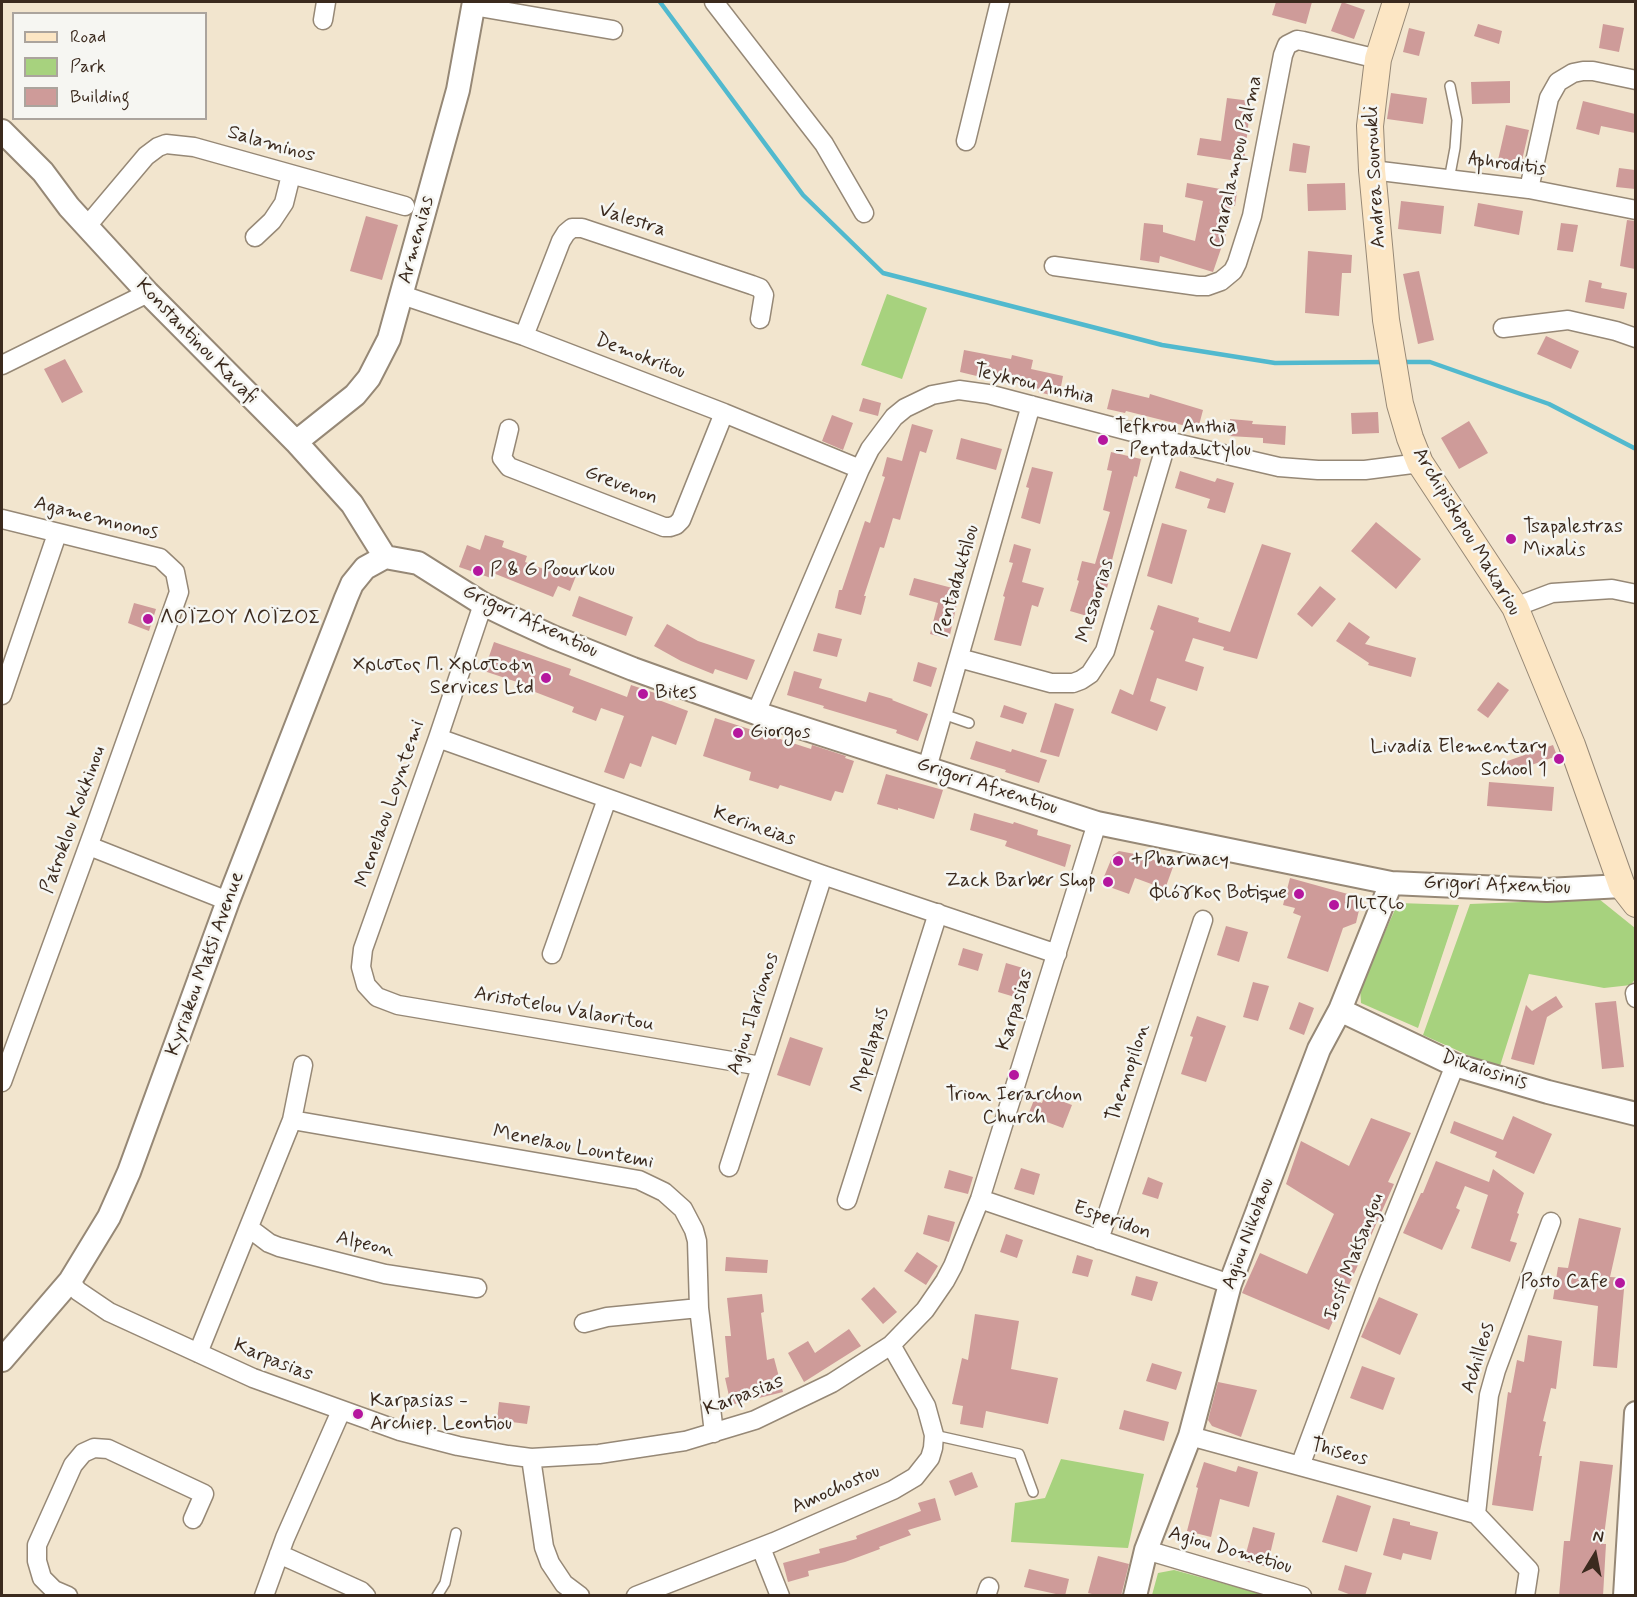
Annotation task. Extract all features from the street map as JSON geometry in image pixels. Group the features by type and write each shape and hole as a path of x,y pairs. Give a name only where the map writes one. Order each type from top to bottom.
{"main road":[{"name":"Andrea Souroukli","path":"1386,321 1372,170 1371,105 1378,59 1396,2"},
{"name":"Archipiskopou Makariou","path":"1386,321 1400,404 1420,463 1515,607 1572,745 1629,895"}],"street":[{"path":"714,2 824,144 864,213"},
{"path":"966,141 1000,2"},
{"path":"474,4 613,30"},
{"name":"Armenias","path":"296,442 355,395 369,378 388,339 457,96 474,4"},
{"name":"Charalampou Palma","path":"1054,266 1198,286 1207,286 1221,281 1233,271 1237,263 1252,216 1283,55 1287,45 1291,42 1303,41 1378,59"},
{"path":"1529,189 1549,98 1558,82 1573,73 1583,71 1635,80"},
{"name":"Konstantinou Kavafi","path":"2,131 43,172 87,226 148,293 296,442 352,504 385,557"},
{"name":"Salaminos","path":"87,226 146,156 166,144 194,147 405,206"},
{"name":"Aphroditis","path":"1372,170 1529,189 1635,210"},
{"path":"255,237 272,221 284,203 291,174"},
{"name":"Valestra","path":"524,336 561,241 572,228 582,228 760,288 764,295 760,319"},
{"path":"2,365 148,293"},
{"name":"Demokritou","path":"402,296 524,336 724,413 860,469"},
{"path":"1503,328 1568,320 1616,331 1635,338"},
{"name":"Teykrou Anthia","path":"756,713 860,469 883,430 894,417 905,408 932,395 959,390 975,391 1167,441 1279,467 1365,470 1420,463"},
{"name":"Pentadaktilou","path":"927,768 1031,405"},
{"name":"Grevenon","path":"509,429 502,458 509,467 670,527 681,520 724,413"},
{"name":"Mesaorias","path":"959,658 1051,683 1073,683 1090,674 1105,651 1167,441"},
{"name":"Agamemnonos","path":"2,519 57,534 150,554 160,558 175,572"},
{"path":"2,694 57,534"},
{"name":"Grigori Afxentiou","path":"385,557 418,563 483,603 553,637 633,669 756,713 1097,822 1391,883 1629,895"},
{"name":"Kyriakou Matsi Avenue","path":"2,1360 70,1281 110,1217 228,901 345,598 365,567 385,557"},
{"name":"Patroklou Kokkinou","path":"2,1082 176,603 179,592 175,572"},
{"path":"1515,607 1552,593 1612,589 1635,594"},
{"name":"Menelaou Loyntemi","path":"366,985 361,967 363,949 483,603"},
{"name":"Kerineias","path":"438,738 607,799 1057,954"},
{"path":"552,954 607,799"},
{"name":"Karpasias","path":"70,1281 78,1291 109,1312 253,1378 341,1411 431,1440 508,1455 531,1458 635,1449 685,1441 755,1420 787,1406 832,1383 891,1345 925,1310 953,1266 980,1199 1097,822"},
{"path":"89,846 228,901"},
{"name":"Agiou Ilarionos","path":"729,1167 823,874"},
{"name":"Agiou Nikolaou","path":"1135,1596 1146,1550 1190,1436 1230,1284 1319,1049 1340,1010 1391,883"},
{"name":"Mpellapais","path":"848,1200 938,913"},
{"name":"Themopilon","path":"1099,1240 1203,920"},
{"name":"Aristotelou Valaoritou","path":"366,985 377,997 398,1005 761,1066"},
{"path":"1635,993 1635,998"},
{"name":"Dikaiosinis","path":"1340,1010 1455,1065 1635,1114"},
{"path":"198,1353 292,1120 303,1065"},
{"name":"Iosif Matsangou","path":"1300,1466 1455,1065"},
{"name":"Menelaou Lountemi","path":"292,1120 639,1180 653,1185 673,1199 683,1209 697,1241 699,1308 714,1433"},
{"name":"Esperidon","path":"980,1199 1230,1284"},
{"name":"Achilleos","path":"1476,1514 1489,1395 1496,1370 1551,1222"},
{"name":"Alpeon","path":"249,1228 269,1243 279,1247 385,1274 477,1288"},
{"path":"584,1323 607,1317 699,1308"},
{"path":"891,1345 926,1406 934,1435"},
{"path":"264,1596 279,1554 341,1411"},
{"path":"1625,1596 1634,1474 1635,1413"},
{"name":"Amochostou","path":"636,1596 761,1548 905,1484 915,1477 930,1458 934,1435"},
{"name":"Thiseos","path":"1190,1436 1476,1514"},
{"path":"68,1596 54,1590 42,1578 37,1561 37,1545 73,1465 83,1453 94,1448 108,1449 204,1494 193,1519"},
{"path":"531,1458 544,1547 550,1563 564,1584 580,1596"},
{"path":"1476,1514 1529,1570 1525,1596"},
{"path":"761,1548 780,1596"},
{"name":"Agiou Dometiou","path":"1146,1550 1302,1596"},
{"path":"279,1554 362,1591 366,1596"}],"lane":[{"path":"1449,180 1457,120 1450,86"},
{"path":"943,714 969,723"},
{"path":"934,1435 1019,1454 1033,1492"},
{"path":"437,1596 445,1583 456,1533"}],"green space":[{"path":"887,294 927,308 902,379 861,365"},
{"path":"1599,899 1635,928 1635,979 1631,985 1604,988 1529,974 1499,1069 1423,1035 1470,904"},
{"path":"1398,903 1459,905 1418,1028 1361,1003 1360,987"},
{"path":"1061,1459 1144,1474 1128,1548 1011,1542 1015,1503 1045,1498"},
{"path":"1174,1570 1266,1595 1152,1595 1158,1573"}],"building":[{"path":"1276,2 1312,2 1306,24 1272,15"},
{"path":"1342,2 1365,10 1354,39 1331,31"},
{"path":"1478,24 1502,31 1499,44 1474,36"},
{"path":"1603,24 1624,28 1619,52 1599,48"},
{"path":"1409,28 1425,32 1419,56 1403,52"},
{"path":"1510,81 1510,103 1472,104 1471,82"},
{"path":"1391,93 1427,98 1423,124 1387,119"},
{"path":"1227,98 1251,101 1244,162 1197,155 1200,138 1221,141"},
{"path":"1583,101 1635,114 1635,133 1601,126 1599,135 1576,129"},
{"path":"1506,125 1529,130 1521,165 1498,160"},
{"path":"1293,143 1310,146 1306,173 1289,171"},
{"path":"1619,168 1635,170 1635,189 1616,187"},
{"path":"1187,183 1237,192 1235,206 1231,206 1226,234 1213,272 1160,256 1159,263 1140,260 1144,223 1163,225 1163,232 1195,241 1203,201 1185,197"},
{"path":"1345,183 1346,210 1308,211 1307,184"},
{"path":"1401,201 1444,206 1441,234 1398,229"},
{"path":"1478,203 1523,211 1519,235 1474,226"},
{"path":"366,216 398,225 382,280 350,271"},
{"path":"1627,220 1635,221 1635,269 1620,266"},
{"path":"1561,223 1578,225 1573,252 1557,250"},
{"path":"1308,251 1352,255 1351,273 1342,273 1339,316 1305,313"},
{"path":"1419,271 1434,340 1418,344 1403,274"},
{"path":"1589,280 1602,283 1601,288 1627,293 1624,309 1585,302"},
{"path":"1546,336 1579,351 1571,369 1537,354"},
{"path":"964,350 1011,359 1012,355 1033,360 1031,369 1063,376 1059,397 986,374 985,378 960,372"},
{"path":"65,359 83,392 62,403 44,369"},
{"path":"1112,389 1149,398 1150,394 1203,410 1198,429 1126,411 1125,413 1107,409"},
{"path":"863,398 881,403 878,416 859,411"},
{"path":"1378,412 1379,433 1352,434 1351,413"},
{"path":"832,415 853,423 843,450 822,441"},
{"path":"1230,419 1253,421 1252,424 1286,426 1285,445 1263,443 1263,438 1229,436"},
{"path":"1469,421 1488,453 1459,469 1441,438"},
{"path":"912,424 933,430 926,453 920,451 900,520 893,518 884,548 880,547 864,596 866,596 861,615 835,608 839,590 842,590 865,521 870,523 885,477 882,476 887,457 902,461"},
{"path":"961,438 1002,449 996,470 956,459"},
{"path":"1111,452 1141,459 1137,477 1134,476 1107,588 1102,586 1094,618 1070,611 1082,561 1095,564 1110,512 1103,510 1112,471 1107,470"},
{"path":"1032,467 1053,472 1040,524 1021,518"},
{"path":"1180,471 1215,482 1217,478 1234,483 1225,513 1207,508 1210,499 1175,488"},
{"path":"1376,522 1421,559 1396,589 1351,551"},
{"path":"1162,523 1187,530 1172,584 1147,576"},
{"path":"485,535 504,541 502,547 527,556 525,562 549,571 551,565 576,576 570,591 558,586 553,597 493,573 491,578 459,567 467,545 480,550"},
{"path":"1014,544 1031,549 1022,582 1044,588 1038,607 1032,605 1021,646 994,640 1005,597 1003,596 1013,563 1009,562"},
{"path":"1262,544 1291,553 1257,659 1223,650 1224,647 1193,638 1185,661 1204,667 1197,691 1157,678 1150,701 1166,707 1157,731 1111,713 1120,689 1133,695 1154,631 1150,629 1158,605 1199,618 1198,622 1230,632"},
{"path":"914,578 960,590 949,639 930,634 938,603 909,595"},
{"path":"1320,586 1336,599 1312,627 1297,614"},
{"path":"579,596 633,617 626,636 572,616"},
{"path":"134,603 156,609 149,631 128,623"},
{"path":"1349,622 1370,637 1365,644 1416,658 1411,677 1368,665 1369,663 1336,641"},
{"path":"667,624 698,641 755,660 747,680 715,669 713,674 681,661 654,646"},
{"path":"818,633 842,639 837,657 813,651"},
{"path":"494,642 571,669 569,675 627,697 631,685 658,694 656,699 688,711 676,745 652,736 641,767 630,763 624,779 604,772 624,716 601,708 596,721 572,712 574,707 522,687 523,684 484,671"},
{"path":"918,662 937,668 931,687 913,681"},
{"path":"794,671 822,679 819,688 866,702 869,692 893,699 928,714 918,741 896,733 897,730 787,695"},
{"path":"1498,682 1509,690 1488,718 1477,710"},
{"path":"1055,703 1074,709 1059,757 1040,752"},
{"path":"1004,705 1027,713 1023,724 1000,717"},
{"path":"715,718 811,749 812,745 846,756 845,758 854,761 843,793 835,791 831,801 780,785 778,789 749,780 751,772 703,756"},
{"path":"976,741 1047,760 1039,783 970,759"},
{"path":"1553,745 1557,756 1500,776 1496,765"},
{"path":"886,774 943,790 934,819 877,804"},
{"path":"1489,782 1554,787 1552,811 1487,806"},
{"path":"974,813 1013,824 1014,822 1038,830 1037,835 1071,845 1065,867 1005,846 1007,841 970,830"},
{"path":"1119,851 1140,855 1173,867 1165,889 1135,878 1129,894 1101,884 1113,855"},
{"path":"1290,878 1355,896 1360,906 1356,923 1343,928 1328,972 1287,958 1301,916 1293,913 1295,908 1283,905"},
{"path":"1226,926 1248,932 1239,962 1217,955"},
{"path":"963,948 983,954 978,971 958,965"},
{"path":"1006,963 1033,971 1025,1000 998,992"},
{"path":"1253,982 1269,986 1258,1021 1243,1017"},
{"path":"1556,996 1563,1007 1547,1017 1534,1065 1511,1059 1526,1005 1532,1011"},
{"path":"1616,1001 1624,1067 1602,1069 1595,1003"},
{"path":"1299,1002 1314,1008 1304,1035 1289,1029"},
{"path":"1197,1016 1226,1026 1206,1082 1181,1074"},
{"path":"790,1037 823,1048 810,1086 777,1075"},
{"path":"1046,1091 1065,1098 1064,1102 1072,1105 1063,1128 1028,1115 1034,1100 1042,1103"},
{"path":"1513,1116 1552,1134 1534,1174 1495,1157 1497,1152 1450,1133 1454,1121 1503,1140"},
{"path":"1371,1118 1411,1133 1388,1182 1394,1184 1329,1330 1242,1293 1260,1253 1307,1274 1334,1214 1286,1184 1301,1141 1349,1166"},
{"path":"1436,1161 1489,1182 1493,1169 1524,1193 1510,1241 1517,1243 1510,1262 1471,1248 1488,1195 1465,1186 1456,1208 1460,1210 1442,1250 1403,1233"},
{"path":"1021,1168 1040,1174 1034,1195 1014,1189"},
{"path":"949,1170 973,1177 968,1194 944,1188"},
{"path":"1148,1177 1163,1183 1158,1199 1142,1194"},
{"path":"928,1215 955,1222 949,1242 923,1234"},
{"path":"1579,1218 1621,1228 1610,1277 1625,1278 1617,1368 1593,1366 1598,1306 1553,1299 1558,1267 1568,1268"},
{"path":"1006,1234 1023,1240 1017,1258 1000,1252"},
{"path":"917,1252 938,1266 926,1285 904,1271"},
{"path":"1077,1255 1093,1260 1088,1277 1072,1273"},
{"path":"726,1257 768,1260 767,1273 725,1271"},
{"path":"1136,1276 1158,1282 1152,1301 1131,1295"},
{"path":"874,1287 897,1312 883,1324 861,1299"},
{"path":"762,1294 764,1312 761,1313 767,1360 774,1358 783,1392 731,1405 725,1378 729,1377 725,1336 731,1336 727,1298"},
{"path":"1379,1297 1418,1314 1400,1355 1361,1337"},
{"path":"975,1314 1019,1321 1011,1369 1058,1378 1048,1424 986,1411 983,1428 960,1424 963,1406 952,1404 962,1358 968,1360"},
{"path":"849,1329 861,1346 804,1382 788,1353 808,1341 815,1353"},
{"path":"1528,1335 1562,1341 1556,1389 1551,1388 1543,1421 1546,1422 1539,1456 1542,1456 1533,1511 1492,1505 1508,1392 1511,1393 1517,1360 1524,1362"},
{"path":"1152,1363 1182,1372 1176,1390 1146,1381"},
{"path":"1362,1366 1395,1378 1383,1410 1350,1398"},
{"path":"1218,1382 1257,1390 1241,1437 1212,1426 1208,1420"},
{"path":"499,1402 530,1406 527,1424 497,1420"},
{"path":"1124,1410 1169,1422 1164,1441 1119,1429"},
{"path":"1580,1461 1613,1465 1603,1544 1606,1544 1603,1596 1559,1596 1564,1541 1570,1541"},
{"path":"1204,1462 1236,1472 1238,1466 1258,1472 1249,1507 1220,1499 1211,1537 1187,1531"},
{"path":"972,1472 978,1487 955,1496 949,1481"},
{"path":"1337,1495 1371,1506 1357,1552 1322,1542"},
{"path":"935,1498 941,1520 908,1530 911,1535 879,1547 880,1549 845,1562 808,1571 809,1576 788,1582 783,1563 820,1553 819,1549 857,1539 856,1536 921,1511 918,1503"},
{"path":"1393,1518 1438,1532 1431,1560 1403,1553 1401,1560 1383,1555"},
{"path":"1253,1527 1275,1533 1267,1567 1244,1561"},
{"path":"1098,1556 1129,1564 1121,1596 1100,1596 1088,1593"},
{"path":"1345,1565 1372,1573 1365,1596 1354,1596 1338,1590"},
{"path":"1029,1569 1069,1579 1065,1596 1024,1587"}],"waterway":[{"path":"660,2 803,195 883,273 1162,345 1275,363 1384,362"},
{"path":"1402,362 1430,362 1549,404 1636,449"}],"place":[{"name":"Tefkrou Anthia - Pentadaktylou","path":"1103,440"},
{"name":"Tsapalestras Mixalis","path":"1511,539"},
{"name":"P & G Poourkou","path":"478,571"},
{"name":"ΛΟΪΖΟΥ ΛΟΪΖΟΣ","path":"148,619"},
{"name":"Χριστος Π. Χριστοφη Services Ltd","path":"546,678"},
{"name":"Bites","path":"643,694"},
{"name":"Giorgos","path":"738,733"},
{"name":"Livadia Elementary School 1","path":"1559,759"},
{"name":"+Pharmacy","path":"1118,861"},
{"name":"Zack Barber Shop","path":"1108,882"},
{"name":"Φιόγκος Botique","path":"1299,894"},
{"name":"Πιτζιο","path":"1334,905"},
{"name":"Trion Ierarchon Church","path":"1014,1075"},
{"name":"Posto Cafe","path":"1620,1283"},
{"name":"Karpasias - Archiep. Leontiou","path":"358,1414"}]}
